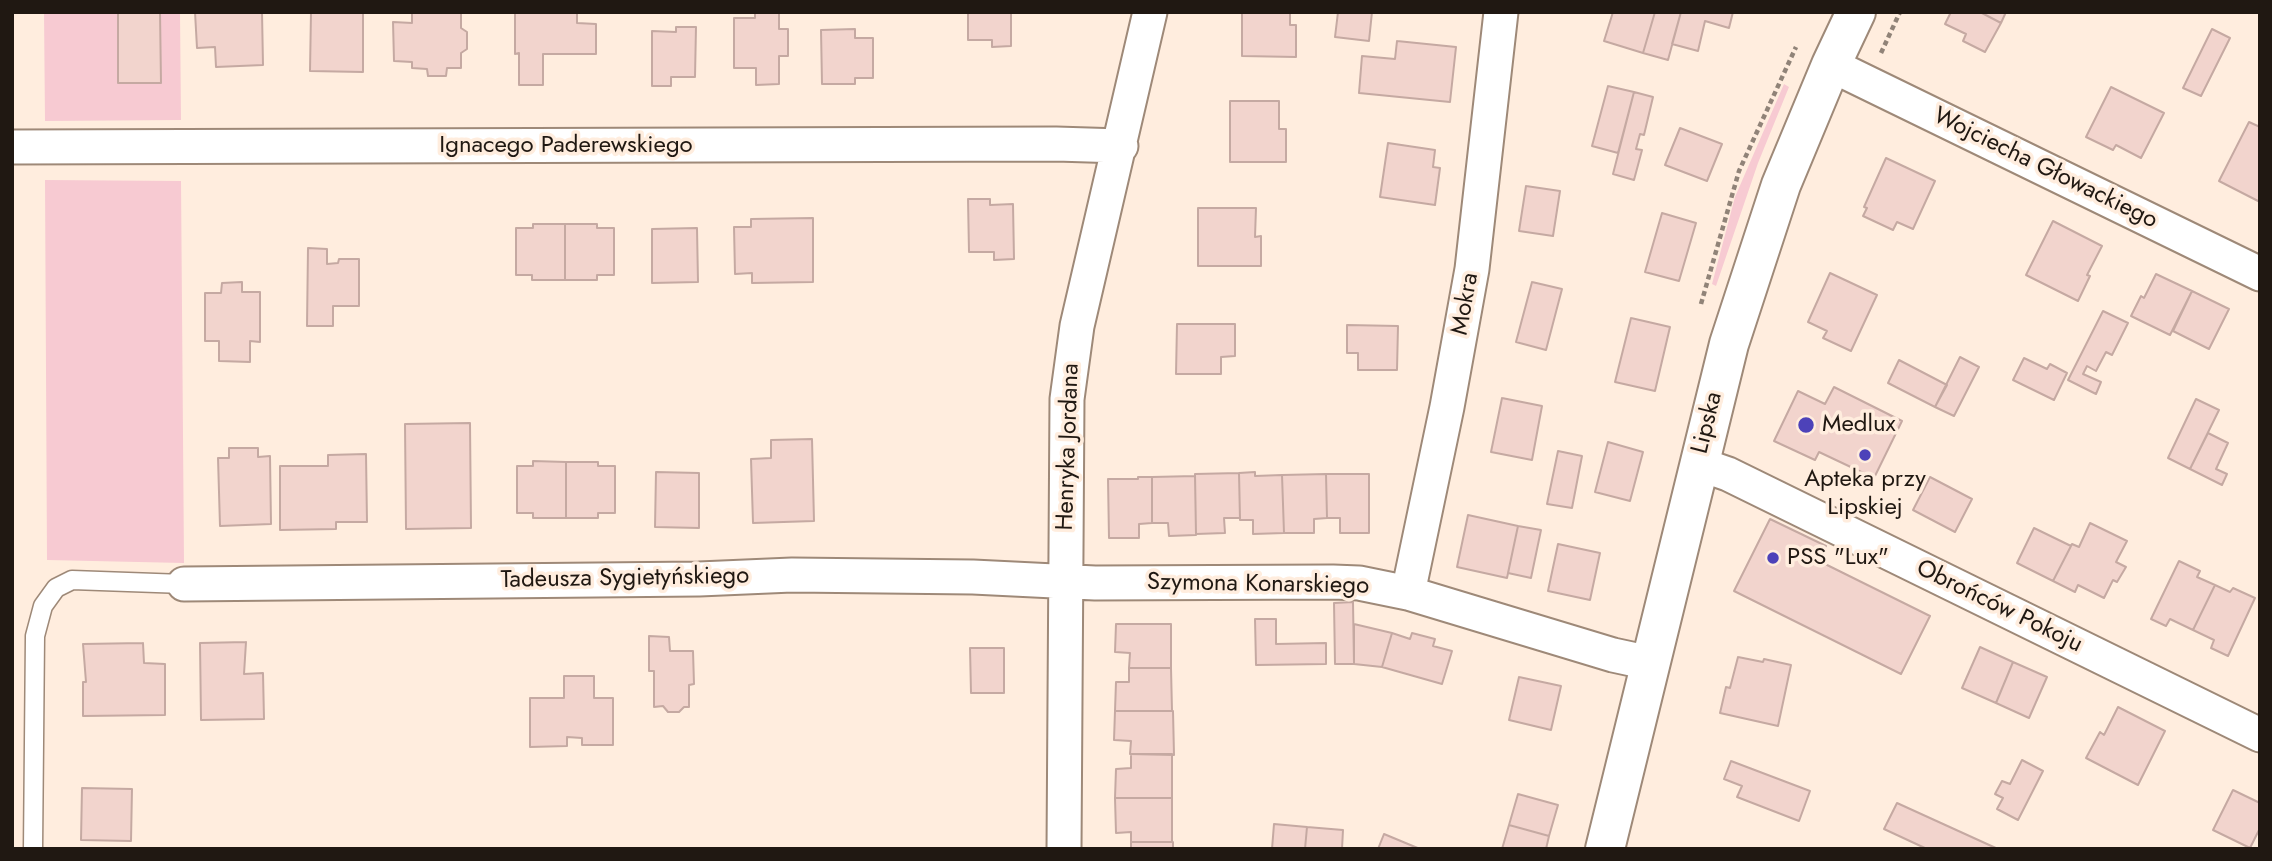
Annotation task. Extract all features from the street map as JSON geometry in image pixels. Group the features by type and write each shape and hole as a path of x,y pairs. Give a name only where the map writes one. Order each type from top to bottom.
{"main road":[{"name":"Lipska","path":"1605,849 1717,387 1756,256 1781,185 1856,12"}],"street":[{"name":"Henryka Jordana","path":"1065,849 1066,434 1071,362 1150,12"},
{"name":"Mokra","path":"1408,593 1447,407 1472,269 1501,12"},
{"name":"Wojciecha Głowackiego","path":"1831,65 2260,274"},
{"name":"Ignacego Paderewskiego","path":"12,147 1121,146"},
{"name":"Obrońców Pokoju","path":"1699,464 1728,474 2260,735"},
{"name":"Tadeusza Sygietyńskiego","path":"184,584 699,579 792,575 973,577 1066,582"},
{"name":"Szymona Konarskiego","path":"1066,582 1333,582 1383,587 1605,653 1650,663"}],"lane":[{"path":"33,849 35,636 43,606 56,588 72,580 184,584"}],"path":[{"path":"1867,82 1900,12"}],"shaded area":[{"path":"44,12 180,12 181,120 45,121"},
{"path":"1784,84 1789,87 1758,163 1716,286 1712,284 1735,197"},
{"path":"45,180 181,181 184,563 47,560"}],"building":[{"path":"118,12 160,12 161,83 118,83"},
{"path":"195,12 262,12 263,65 216,67 215,47 197,48"},
{"path":"311,12 363,12 363,72 310,71"},
{"path":"412,12 461,13 461,28 467,32 467,49 461,53 461,68 447,68 446,76 428,76 427,69 412,68 412,62 394,61 393,22 412,23"},
{"path":"515,12 577,12 577,23 596,24 596,54 543,54 543,85 519,85 519,53 515,54"},
{"path":"755,12 779,13 779,29 788,29 788,56 779,56 779,84 756,85 756,68 734,68 734,18 755,18"},
{"path":"968,12 1011,12 1011,46 992,47 992,40 968,40"},
{"path":"1242,12 1290,12 1290,25 1296,25 1296,57 1242,56"},
{"path":"1338,12 1372,12 1369,41 1335,37"},
{"path":"1613,12 1655,12 1643,53 1604,41"},
{"path":"1655,12 1681,12 1668,60 1643,53"},
{"path":"1681,12 1733,12 1729,28 1705,21 1698,51 1672,44"},
{"path":"1951,12 1980,12 2001,23 1985,52 1963,41 1966,34 1945,24"},
{"path":"1980,12 2006,12 2001,23"},
{"path":"676,27 696,27 695,77 671,77 671,86 652,86 652,31 676,32"},
{"path":"855,29 855,38 873,38 873,78 855,78 855,84 822,84 821,30"},
{"path":"2212,29 2230,38 2201,96 2183,88"},
{"path":"1397,41 1456,47 1450,102 1359,93 1362,56 1395,59"},
{"path":"1608,86 1634,92 1618,153 1592,146"},
{"path":"2111,87 2164,113 2141,158 2116,145 2113,150 2086,137"},
{"path":"1634,92 1653,97 1644,135 1640,134 1636,149 1642,150 1634,180 1613,174"},
{"path":"1230,101 1279,101 1279,129 1286,129 1286,162 1230,162"},
{"path":"2249,122 2260,127 2260,202 2219,181"},
{"path":"1680,128 1722,144 1707,181 1665,165"},
{"path":"1388,143 1435,150 1433,167 1440,168 1435,205 1380,197"},
{"path":"1886,158 1935,181 1913,229 1897,222 1893,230 1863,216 1867,208 1864,207"},
{"path":"1526,186 1560,191 1553,236 1519,231"},
{"path":"968,199 990,199 990,205 1013,204 1014,259 994,260 994,252 969,252"},
{"path":"1198,208 1256,208 1255,237 1261,236 1261,266 1198,266"},
{"path":"1662,213 1696,223 1679,281 1645,272"},
{"path":"813,218 813,282 752,283 752,273 735,274 734,227 751,227 751,219"},
{"path":"2053,221 2102,246 2087,275 2090,276 2078,301 2026,275"},
{"path":"533,224 565,224 565,280 532,280 532,275 516,275 516,228 533,228"},
{"path":"565,224 597,224 597,228 614,228 614,275 597,275 597,280 565,280"},
{"path":"697,228 698,282 652,283 652,229"},
{"path":"308,248 327,249 327,264 338,263 339,259 359,259 359,306 333,306 333,326 307,326"},
{"path":"1830,273 1877,295 1851,351 1823,338 1827,331 1808,322"},
{"path":"2156,274 2192,291 2170,335 2131,316"},
{"path":"242,282 242,292 260,292 260,342 250,341 250,362 219,361 219,341 205,341 205,293 221,293 222,283"},
{"path":"1532,282 1562,289 1546,350 1516,342"},
{"path":"2192,291 2229,309 2209,349 2173,331"},
{"path":"2103,311 2128,323 2112,355 2106,352 2096,371 2087,366 2083,374 2101,382 2096,394 2068,380"},
{"path":"1631,318 1670,327 1655,391 1615,382"},
{"path":"1177,324 1235,324 1235,356 1221,357 1221,374 1176,374"},
{"path":"1347,325 1398,326 1397,370 1358,370 1358,353 1347,353"},
{"path":"1960,357 1979,367 1954,416 1935,407"},
{"path":"2024,358 2047,369 2050,364 2067,373 2054,400 2013,380"},
{"path":"1899,360 1947,385 1935,407 1888,383"},
{"path":"1834,387 1902,421 1874,478 1819,452 1815,460 1774,441 1798,391 1825,404"},
{"path":"1502,398 1542,406 1532,460 1491,452"},
{"path":"2196,399 2219,410 2190,469 2168,458"},
{"path":"470,423 471,528 406,529 405,424"},
{"path":"2208,433 2228,443 2216,469 2227,474 2222,485 2190,469"},
{"path":"812,439 814,521 753,523 751,459 771,458 771,440"},
{"path":"1608,442 1643,452 1630,501 1595,492"},
{"path":"229,448 258,448 258,457 270,456 271,524 220,526 218,458 229,458"},
{"path":"1558,451 1582,456 1572,508 1547,504"},
{"path":"366,454 367,522 336,522 336,529 280,530 280,466 328,466 328,455"},
{"path":"533,461 566,462 566,518 533,518 533,513 517,513 517,466 533,466"},
{"path":"566,462 598,462 598,466 615,466 615,513 598,513 598,518 566,518"},
{"path":"656,472 699,473 699,528 655,527"},
{"path":"1255,472 1255,476 1282,475 1284,533 1253,534 1253,520 1240,520 1239,473"},
{"path":"1239,473 1240,518 1224,518 1225,533 1196,534 1195,474"},
{"path":"1326,474 1327,518 1314,519 1314,533 1284,533 1282,475"},
{"path":"1326,474 1369,474 1369,533 1340,533 1340,518 1327,518"},
{"path":"1195,476 1196,535 1169,536 1168,523 1152,523 1152,477"},
{"path":"1152,477 1152,523 1139,524 1139,538 1109,538 1108,479"},
{"path":"1930,477 1972,499 1955,532 1913,510"},
{"path":"1468,515 1518,526 1507,578 1457,567"},
{"path":"1770,519 1826,546 1819,561 1930,616 1901,674 1734,591"},
{"path":"2090,523 2127,541 2116,562 2126,567 2117,582 2113,580 2104,598 2078,585 2075,592 2053,581 2072,544 2079,547"},
{"path":"1518,526 1541,530 1531,578 1508,573"},
{"path":"2034,528 2071,546 2053,581 2017,563"},
{"path":"1558,544 1600,553 1590,600 1548,591"},
{"path":"2179,561 2200,571 2197,577 2215,585 2193,630 2170,619 2166,626 2151,619"},
{"path":"2215,585 2230,592 2233,588 2255,598 2228,656 2211,648 2214,640 2193,630"},
{"path":"1353,602 1354,664 1335,664 1334,603"},
{"path":"1255,619 1276,619 1276,644 1326,643 1326,664 1256,665"},
{"path":"1116,624 1171,624 1171,668 1129,668 1130,653 1115,652"},
{"path":"1354,624 1392,633 1382,667 1354,664"},
{"path":"1392,633 1410,639 1412,633 1435,639 1433,646 1452,651 1442,684 1382,667"},
{"path":"649,636 669,637 670,651 693,651 694,684 689,685 689,707 684,707 679,712 668,712 663,706 654,707 654,671 649,671"},
{"path":"246,642 244,674 263,673 264,719 201,720 200,643"},
{"path":"143,643 144,663 165,664 165,715 83,716 83,682 86,682 83,644"},
{"path":"1980,647 2013,662 1996,703 1962,688"},
{"path":"970,648 1004,648 1004,693 971,693"},
{"path":"1738,657 1791,665 1778,726 1720,713 1726,687 1730,688"},
{"path":"2013,662 2047,677 2029,718 1996,703"},
{"path":"1129,668 1171,668 1172,711 1115,711 1116,682 1129,682"},
{"path":"564,676 594,676 594,698 613,698 613,745 582,745 582,738 567,737 567,746 530,747 530,698 564,698"},
{"path":"1519,677 1561,686 1551,730 1509,720"},
{"path":"2118,707 2165,731 2138,785 2086,758 2100,732 2104,735"},
{"path":"1115,711 1173,711 1174,755 1130,754 1131,741 1114,740"},
{"path":"1131,754 1172,754 1172,798 1115,798 1116,769 1131,768"},
{"path":"2022,760 2043,771 2018,820 1997,809 2003,798 1995,794 2002,781 2010,784"},
{"path":"1731,761 1810,791 1799,821 1737,797 1742,786 1724,779"},
{"path":"82,788 132,789 131,841 81,840"},
{"path":"2233,790 2260,803 2260,828 2250,848 2213,830"},
{"path":"1518,794 1558,805 1549,836 1509,825"},
{"path":"1115,798 1172,798 1172,842 1131,842 1131,832 1116,833"},
{"path":"1897,803 1998,849 1927,849 1884,829"},
{"path":"1274,824 1307,827 1305,849 1272,849"},
{"path":"1509,825 1549,836 1546,849 1502,849"},
{"path":"1307,827 1343,830 1342,849 1305,849"},
{"path":"1384,834 1420,849 1378,849"},
{"path":"1131,842 1173,842 1173,849 1131,849"}],"place":[{"name":"Medlux","path":"1806,425"},
{"name":"Apteka przy Lipskiej","path":"1865,455"},
{"name":"PSS \"Lux\"","path":"1773,558"}]}
